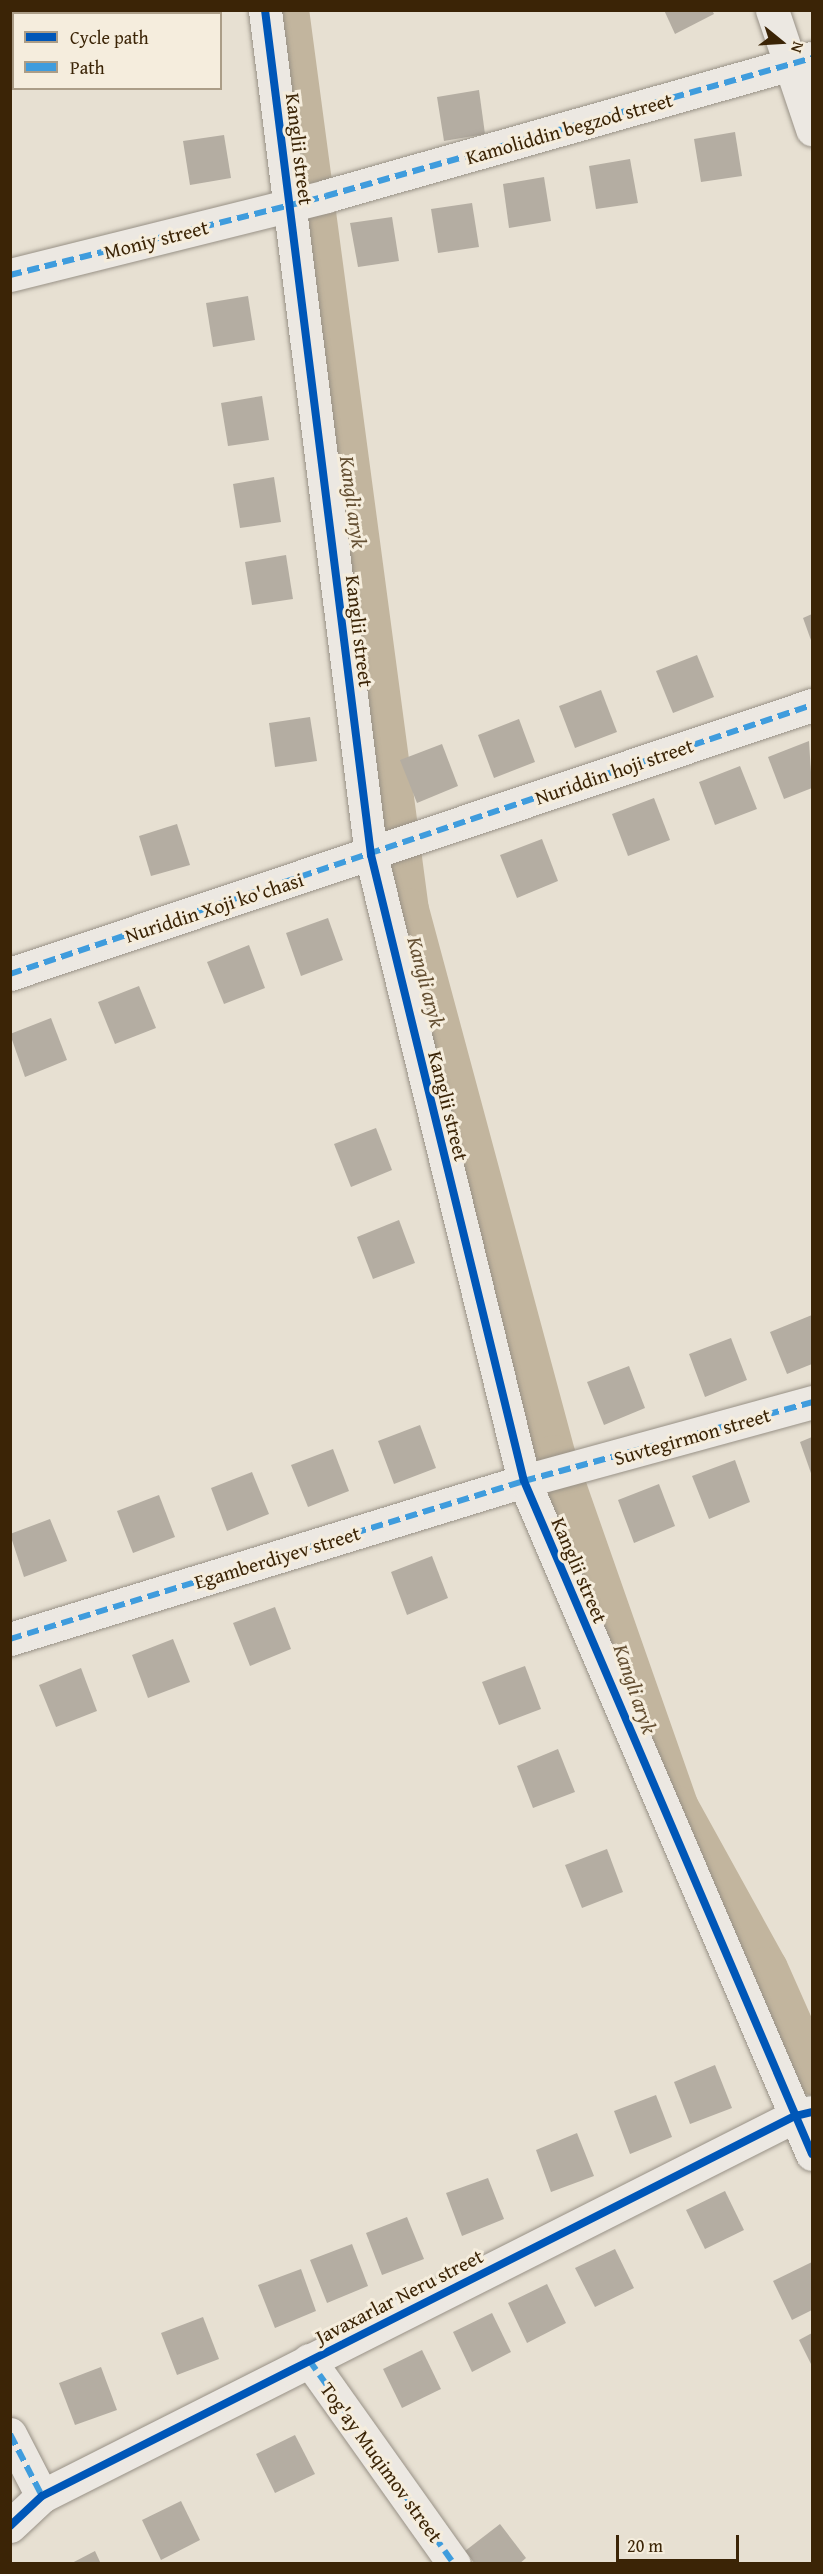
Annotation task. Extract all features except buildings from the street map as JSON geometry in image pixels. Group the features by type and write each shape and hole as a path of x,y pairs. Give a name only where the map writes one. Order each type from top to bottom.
{"street":[{"name":"Kanglii street","path":"265,10 290,206 392,848 547,1476 804,2114 813,2154"},
{"path":"772,10 802,61 813,129"},
{"name":"Kamoliddin begzod street","path":"290,206 802,61"},
{"name":"Moniy street","path":"10,275 290,206"},
{"name":"Nuriddin hoji street","path":"392,848 813,705"},
{"name":"Nuriddin Xoji ko'chasi","path":"10,974 392,848"},
{"name":"Suvtegirmon street","path":"547,1476 813,1401"},
{"name":"Egamberdiyev street","path":"10,1638 547,1476"},
{"name":"Javaxarlar Neru street","path":"10,2526 42,2496 309,2360 804,2114"},
{"name":"Tog'ay Muqimov street","path":"309,2360 454,2564"},
{"path":"10,2434 42,2496"}],"waterway":[{"name":"Kangli aryk","path":"287,10 407,910 554,1457 677,1808 766,1969 812,2073"}],"marked path":[{"path":"10,275 326,196 812,58"},
{"path":"10,974 812,705"},
{"path":"10,1639 524,1481 812,1402"},
{"path":"309,2360 454,2564"},
{"path":"10,2434 42,2496"}],"cycle path":[{"path":"265,10 371,855 524,1481 812,2154"},
{"path":"10,2526 42,2496 795,2116 812,2112"}]}
